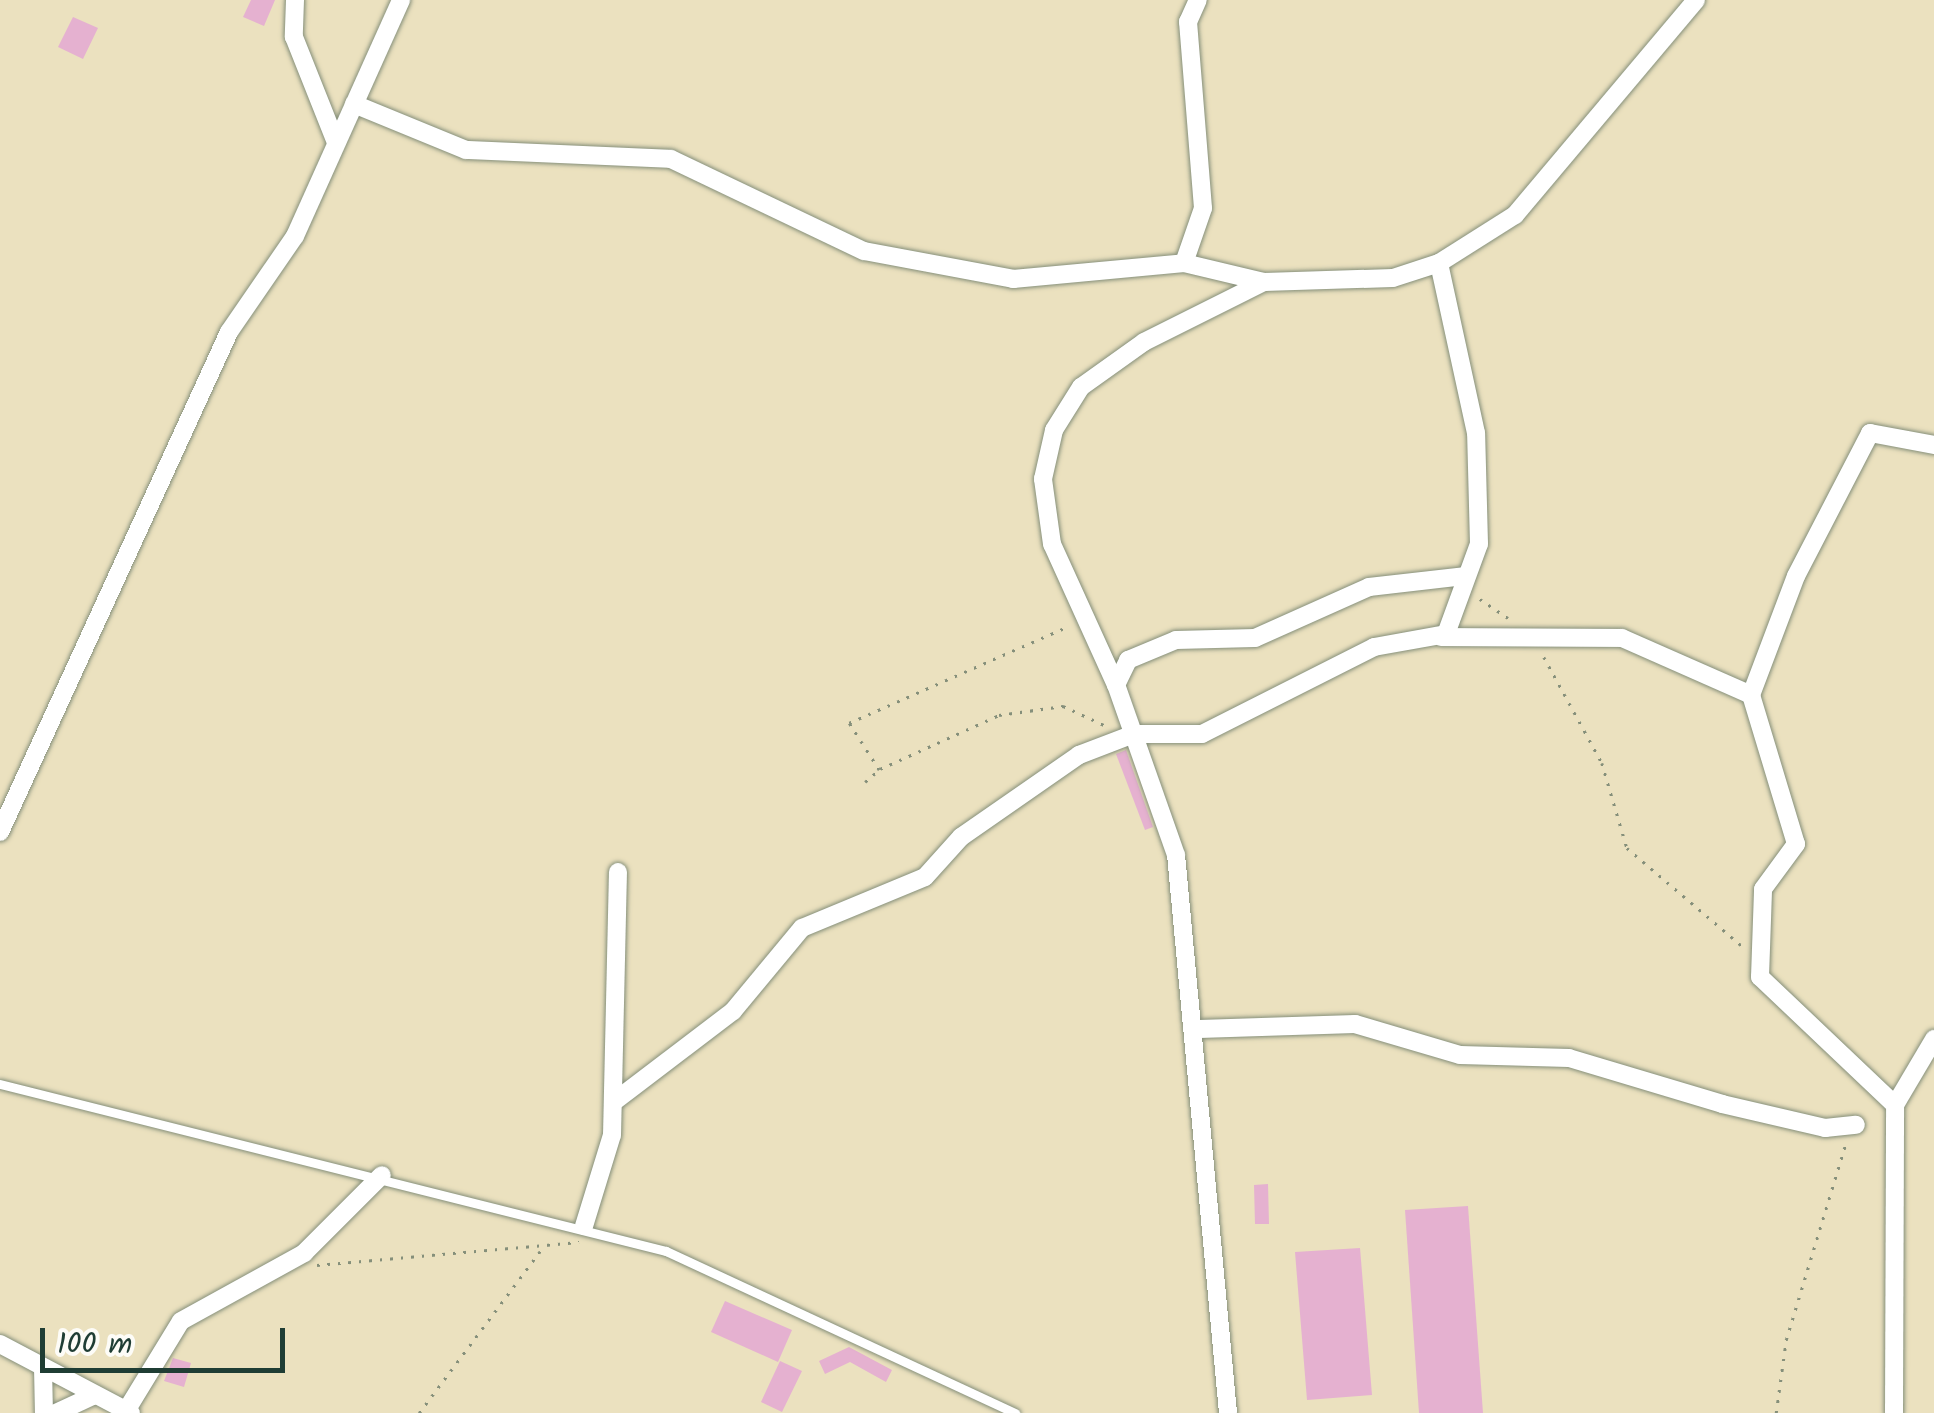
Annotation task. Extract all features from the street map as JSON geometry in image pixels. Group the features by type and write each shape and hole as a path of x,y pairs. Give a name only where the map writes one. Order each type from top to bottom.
{"street":[{"path":"295,0 294,38 335,140"},
{"path":"0,832 229,332 286,251 400,0"},
{"path":"1184,263 1203,208 1188,22 1198,0"},
{"path":"354,104 466,150 671,159 880,256 1034,281 1184,263 1264,282 1393,278 1439,262 1546,185 1696,0"},
{"path":"1439,262 1476,433 1478,544 1441,636"},
{"path":"1228,1413 1199,1029 1176,855 1116,685 1084,620 1045,508 1047,453 1066,407 1105,366 1264,282"},
{"path":"1895,1105 1773,990 1761,967 1763,889 1796,844 1750,695 1796,576 1870,433 1934,445"},
{"path":"1116,685 1128,660 1176,640 1255,638 1369,586 1466,576"},
{"path":"615,1100 733,1011 802,928 925,877 1016,795 1132,729 1202,734 1374,647 1441,636 1525,633 1622,638 1750,695"},
{"path":"584,1226 615,1100 618,872"},
{"path":"1199,1029 1354,1024 1460,1055 1570,1058 1722,1104 1826,1128 1856,1125"},
{"path":"1894,1413 1895,1105 1934,1040"},
{"path":"0,1344 92,1396 129,1412 181,1321 304,1253 382,1175"},
{"path":"43,1367 44,1413"},
{"path":"56,1413 92,1396"}],"lane":[{"path":"0,1084 584,1226 719,1270 1015,1413"}],"path":[{"path":"1466,576 1484,609 1525,633 1602,763 1627,848 1761,967"},
{"path":"879,770 849,723 1084,620"},
{"path":"864,782 879,770 1000,715 1063,706 1101,726 1132,729"},
{"path":"1776,1413 1786,1340 1856,1125"},
{"path":"307,1267 386,1252 540,1250 578,1245 584,1226"},
{"path":"419,1413 540,1250"}],"building":[{"path":"251,0 275,0 264,26 243,17"},
{"path":"73,17 98,28 83,59 58,47"},
{"path":"1126,750 1153,827 1145,830 1116,754"},
{"path":"1268,1184 1269,1224 1255,1224 1254,1185"},
{"path":"1468,1206 1483,1413 1419,1413 1405,1210"},
{"path":"1360,1248 1372,1395 1307,1400 1295,1252"},
{"path":"725,1301 792,1330 778,1362 711,1332"},
{"path":"849,1347 892,1370 886,1382 850,1362 825,1374 819,1361"},
{"path":"173,1358 191,1363 184,1387 164,1381"},
{"path":"780,1361 802,1371 782,1412 761,1402"}]}
